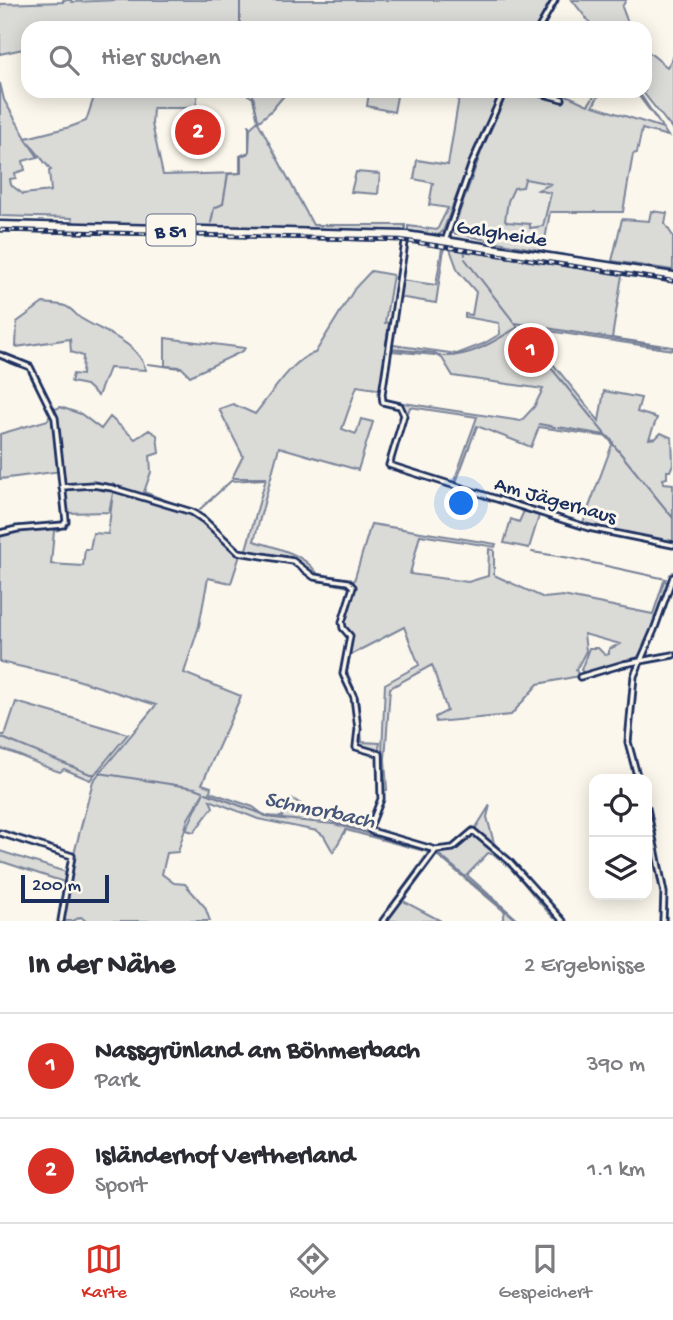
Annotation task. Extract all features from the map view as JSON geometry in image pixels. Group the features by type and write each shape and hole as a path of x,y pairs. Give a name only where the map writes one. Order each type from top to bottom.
{"main road":[{"name":"Galgheide","path":"0,226 406,236 673,277"}],"street":[{"path":"543,21 555,0"},
{"path":"445,241 476,153 501,98"},
{"path":"447,231 456,243"},
{"name":"Am Jägerhaus","path":"406,236 382,394 383,402 400,406 404,415 389,466 589,528 673,545"},
{"path":"0,355 30,367 55,418 65,523 0,533"},
{"path":"62,487 93,485 112,488 192,512 238,552 293,561 314,577 348,582 353,587 342,622 343,628 350,636 343,674 354,697 358,729 356,747 380,754 381,799 370,827 371,831 436,850 453,848 473,831 509,861 563,921"},
{"path":"637,774 628,742 633,682 673,577"},
{"path":"580,677 673,655"},
{"path":"0,833 72,856 61,921"},
{"path":"652,833 664,893 663,921"},
{"path":"383,921 436,850"}],"shaded area":[{"path":"554,0 541,21 21,21 21,50 0,54 0,4"},
{"path":"572,0 626,0 622,7 627,21 588,21"},
{"path":"652,55 667,67 673,57 673,130 648,98 652,98"},
{"path":"0,83 4,100 26,138 86,121 94,98 197,98 196,108 153,108 152,124 163,175 240,173 240,156 249,152 250,128 258,121 253,98 282,98 258,122 313,225 405,225 405,232 79,224 73,222 72,218 0,216","holes":["25,138 51,170 51,191 23,194 11,185 10,179 16,178 15,173 25,170 23,161 38,157"]},
{"path":"368,98 397,98 394,112 367,106"},
{"path":"459,98 498,98 474,150 443,231 439,235 408,231 408,226 437,230 448,208 429,205 433,183 414,179 417,160 448,165"},
{"path":"505,98 573,98 588,105 592,98 597,98 593,106 663,128 668,136 642,129 637,153 633,154 623,212 550,212 543,251 452,233 484,144","holes":["525,179 551,184 538,190 551,193 543,226 530,228 530,224 505,220 508,201 514,188 523,187"]},
{"path":"640,98 643,98 660,124"},
{"path":"356,172 380,174 378,194 351,192"},
{"path":"525,179 552,184 539,191 551,192 543,226 530,228 530,224 505,220 508,201 514,187"},
{"path":"651,211 667,213 665,224 673,236 673,270 612,261 622,219 649,221"},
{"path":"442,248 436,303 398,297 402,280 436,285"},
{"path":"450,249 622,275 612,338 673,347 673,350 523,327 599,421 604,391 641,398 637,412 657,418 649,439 656,438 661,433 672,438 673,464 670,471 667,471 667,478 663,479 664,483 673,484 673,543 583,523 613,442 609,437 539,427 531,447 477,426 455,485 453,484 477,417 410,407 391,464 404,410 400,405 384,400 521,421 534,407 543,389 453,376 442,358 435,355 392,351 393,345 457,354 500,334 499,323 465,317 465,314 472,315 476,292 458,271"},
{"path":"371,271 393,275 385,323 390,322 386,343 389,343 383,390 357,386 342,429 356,434 361,419 373,422 358,470 279,447 254,541 301,558 321,579 348,583 354,581 371,524 496,544 495,547 420,535 410,574 468,582 488,576 489,549 494,550 494,575 544,598 563,596 653,614 664,581 669,582 650,638 638,657 584,673 581,670 589,648 598,648 605,655 609,654 609,649 620,644 584,634 586,651 576,670 579,676 538,684 511,715 436,722 435,717 447,711 432,665 390,688 385,759 387,790 384,791 382,753 385,684 419,665 404,627 350,655 347,672 358,698 362,742 380,743 378,752 357,745 355,697 344,674 351,635 344,628 343,622 354,590 319,581 294,564 245,553 266,478 232,478 243,456 219,409 233,404 255,414 290,370 315,353 355,288"},
{"path":"43,303 67,307 80,318 120,339 136,352 146,370 109,368 98,396 86,385 71,382 73,374 82,375 83,356 71,352 70,339 16,347 17,322"},
{"path":"165,338 245,348 190,376 181,367 165,366"},
{"path":"60,407 81,414 101,429 110,417 135,439 149,430 157,435 159,453 150,456 151,472 144,492 197,512 241,552 231,583 208,578 199,626 184,673 241,696 202,784 211,787 210,792 253,807 265,816 282,817 289,800 293,799 323,818 429,850 428,852 346,830 333,852 324,836 317,831 258,819 210,800 213,807 194,832 186,830 204,792 188,819 178,852 167,853 162,874 174,883 185,884 205,907 210,921 86,921 81,917 73,921 58,921 64,882 0,861 0,851 69,873 93,781 156,705 71,678 0,662 0,535 59,526 59,530 54,531 51,564 83,566 85,549 90,549 93,533 108,534 113,493 109,512 66,513 61,471 0,479 0,434 48,420 51,411"},
{"path":"524,511 539,516 529,548 504,543 511,519 519,522"},
{"path":"16,702 128,734 90,780 64,769 60,772 0,749 0,735 5,735"},
{"path":"490,805 487,817 494,843 556,915 554,918 504,862 488,853 467,875 519,921 502,921 505,912 437,855 403,901 441,921 387,921 437,851 459,845 475,829"}],"waterway":[{"path":"240,0 240,21"},
{"path":"253,98 258,120"},
{"path":"211,223 214,208 223,204 228,174 241,173 241,156 249,153 249,125"},
{"path":"464,250 465,255"},
{"path":"465,259 520,330"},
{"path":"515,323 660,346"},
{"path":"443,356 473,351 518,327"},
{"path":"522,332 673,518"},
{"path":"391,349 435,353 440,356"},
{"path":"148,364 180,368"},
{"path":"539,424 555,427"},
{"path":"558,427 605,435"},
{"path":"198,511 231,481 264,479"},
{"path":"532,552 666,579"},
{"path":"669,580 673,572"},
{"name":"Schmorbach","path":"0,737 94,774"},
{"name":"Schmorbach","path":"99,773 203,791"},
{"name":"Schmorbach","path":"206,793 273,818 334,824 430,850"},
{"path":"380,921 430,850"},
{"name":"Schmorbach","path":"437,853 518,921"}],"railway":[{"path":"0,230 400,240 673,281"}],"place":[{"name":"Isländerhof Vertherland","path":"198,132"},
{"name":"Nassgrünland am Böhmerbach","path":"531,350"}]}
